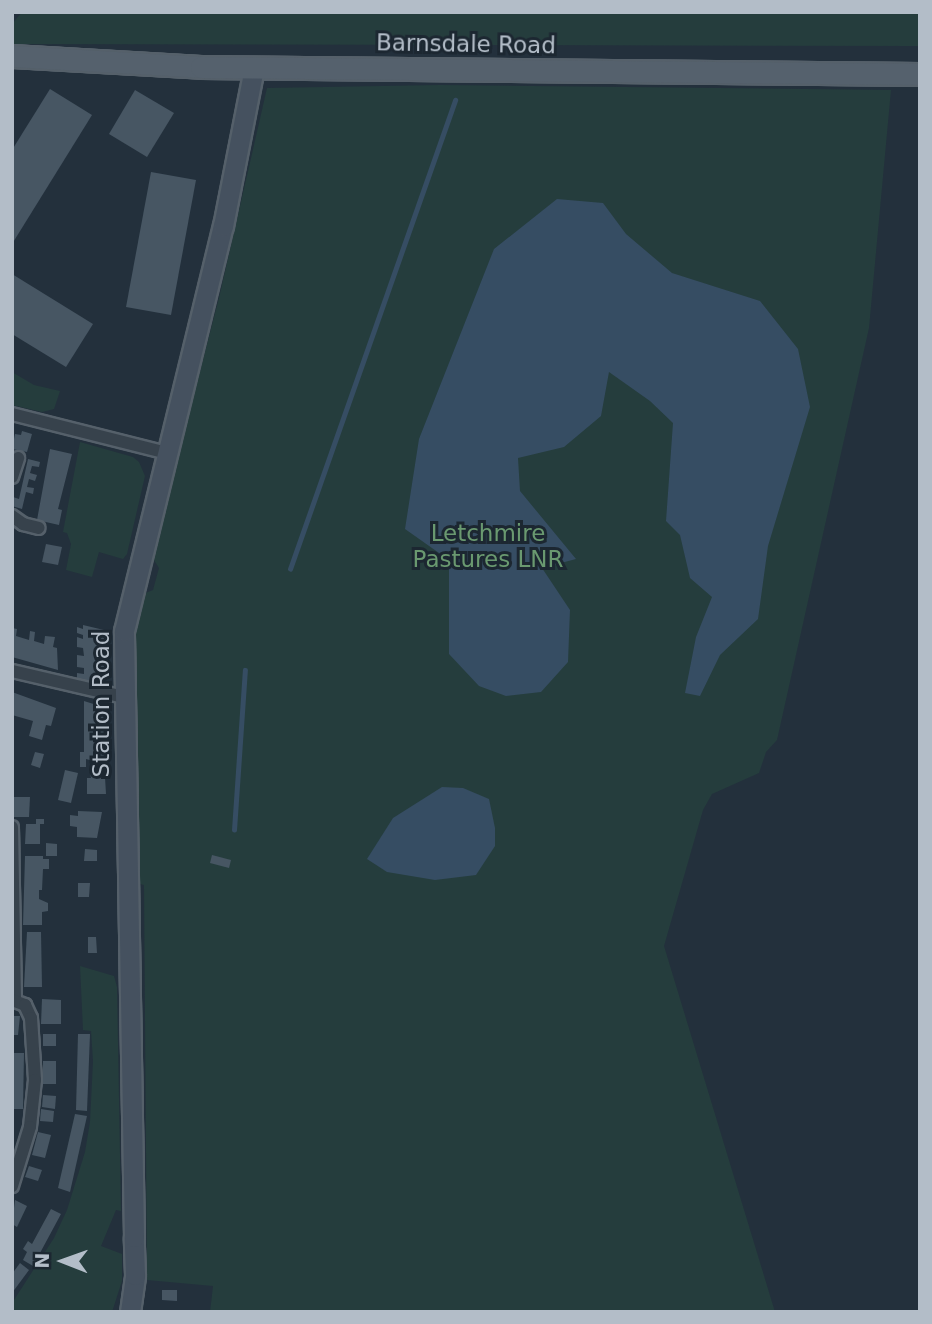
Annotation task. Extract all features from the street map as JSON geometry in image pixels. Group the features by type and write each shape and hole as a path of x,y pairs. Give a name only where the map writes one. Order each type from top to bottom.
{"main road":[{"name":"Barnsdale Road","path":"12,56 254,68 920,74"}],"street":[{"name":"Station Road","path":"130,1312 134,1237 124,631 223,226 254,68"},
{"path":"12,414 167,453"},
{"path":"12,477 18,458"},
{"path":"12,516 23,524 39,528"},
{"path":"12,671 124,697"},
{"path":"12,827 13,1000 24,1005 31,1018 35,1080 30,1127 13,1181"}],"green space":[{"path":"22,12 920,12 920,46 12,44 12,24"},
{"name":"Letchmire Pastures LNR","path":"440,85 891,90 869,328 777,740 766,752 759,773 712,794 703,810 664,946 775,1312 210,1312 213,1286 147,1280 144,885 140,884 137,833 132,641 138,611 143,594 153,590 159,568 152,557 219,298 267,88"},
{"path":"12,372 34,385 60,391 54,409 42,412 12,405"},
{"path":"80,442 133,457 139,462 145,476 127,554 123,559 99,552 92,577 66,570 71,544 67,533 63,532"},
{"path":"80,966 114,976 117,987 121,1211 116,1210 101,1246 122,1254 122,1281 112,1312 12,1312 12,1303 54,1238 67,1210 85,1152 90,1122 93,1061 91,1031 83,1030"}],"water":[{"path":"557,199 603,203 626,234 672,273 760,301 798,349 810,407 768,546 758,619 720,655 700,696 685,693 696,637 712,597 690,578 680,535 666,521 673,423 650,401 609,372 601,416 564,447 518,458 520,491 576,559 542,568 570,610 568,662 541,692 506,696 479,686 449,654 449,560 405,529 419,439 494,249"},
{"path":"442,787 463,788 489,799 495,828 495,846 476,875 435,880 387,872 367,859 393,818"}],"building":[{"path":"50,89 92,115 12,244 12,150"},
{"path":"135,90 174,113 147,157 109,134"},
{"path":"151,172 196,180 171,315 126,307"},
{"path":"12,274 93,324 66,367 12,334"},
{"path":"22,431 32,434 27,452 12,449 15,434 21,435"},
{"path":"50,449 72,454 58,509 62,510 59,525 37,520"},
{"path":"28,459 40,462 39,467 32,466 30,473 37,475 35,481 29,479 27,487 34,488 33,494 26,492 22,509 12,506 13,497 19,499"},
{"path":"46,544 62,547 58,565 42,562"},
{"path":"83,625 104,630 104,686 77,679 77,673 84,674 84,668 77,667 77,655 84,656 83,648 77,647 77,637 83,639 83,635 77,633 77,627 83,629"},
{"path":"12,628 17,629 16,636 29,640 30,631 35,632 34,641 44,644 45,636 55,637 53,647 57,648 58,670 12,657"},
{"path":"12,692 56,708 51,726 46,725 42,740 29,736 33,721 12,715"},
{"path":"84,701 103,707 104,764 86,759 86,767 80,767 80,752 84,752"},
{"path":"35,752 44,754 40,768 31,765"},
{"path":"65,770 78,773 71,803 58,800"},
{"path":"90,773 101,773 101,778 105,777 106,794 87,794 87,778 91,778"},
{"path":"12,797 30,797 29,817 12,817"},
{"path":"78,811 102,812 97,838 77,837 77,827 70,826 70,815 78,816"},
{"path":"36,819 44,819 44,824 40,824 40,844 25,844 26,824 36,824"},
{"path":"46,843 57,844 57,856 46,856"},
{"path":"85,849 97,850 97,861 84,861"},
{"path":"212,855 231,860 229,868 210,863"},
{"path":"25,856 43,856 43,859 49,859 49,869 43,869 42,890 39,890 39,899 48,903 48,911 42,912 42,925 23,925"},
{"path":"78,883 90,883 89,897 78,897"},
{"path":"27,932 41,932 42,987 24,987"},
{"path":"88,937 96,937 97,953 88,953"},
{"path":"42,999 61,1000 61,1024 41,1024"},
{"path":"12,1016 20,1016 18,1035 12,1035"},
{"path":"43,1034 56,1034 56,1046 43,1046"},
{"path":"78,1034 90,1034 87,1111 76,1110"},
{"path":"12,1053 24,1053 23,1109 12,1109"},
{"path":"43,1061 56,1061 56,1084 43,1084"},
{"path":"43,1095 56,1096 55,1109 42,1107"},
{"path":"41,1109 54,1111 53,1122 40,1121"},
{"path":"75,1114 87,1116 70,1192 58,1188"},
{"path":"38,1132 51,1135 45,1158 32,1155"},
{"path":"29,1166 42,1170 38,1181 25,1177"},
{"path":"15,1200 27,1206 17,1227 12,1224"},
{"path":"51,1209 61,1214 33,1266 23,1260 27,1252 23,1249 28,1241 32,1244"},
{"path":"20,1263 29,1270 12,1293 12,1274"},
{"path":"162,1290 177,1290 177,1301 162,1300"}],"waterway":[{"path":"290,569 455,100"},
{"path":"234,830 245,670"}]}
